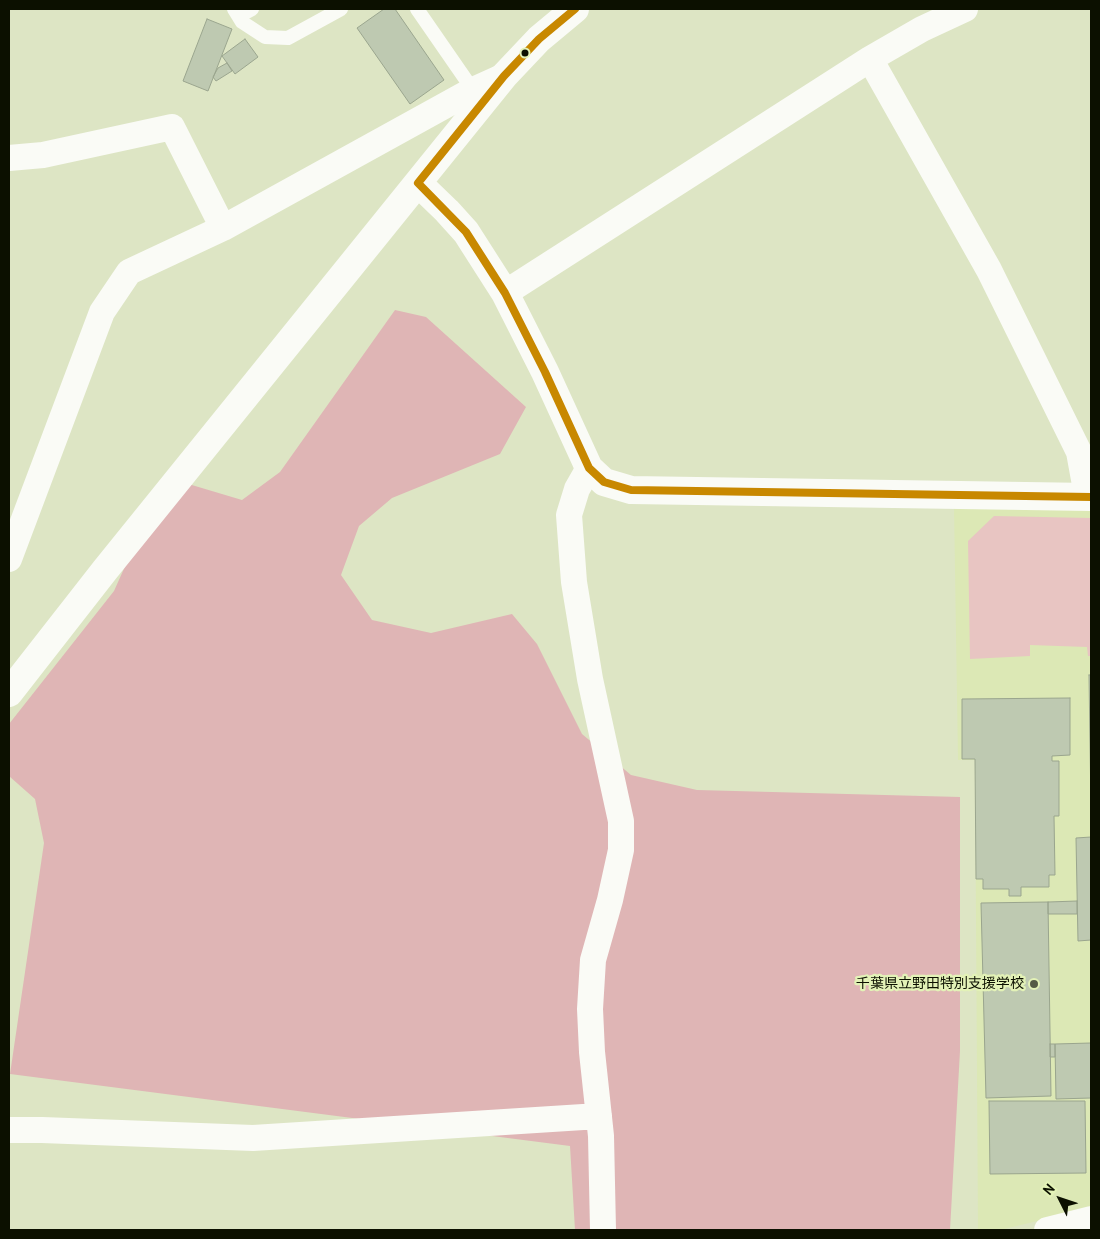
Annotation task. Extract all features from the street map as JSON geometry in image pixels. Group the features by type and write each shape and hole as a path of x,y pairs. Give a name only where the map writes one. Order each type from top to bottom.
{"street":[{"path":"9,693 105,570 504,76 539,40 575,9"},
{"path":"505,293 870,59 922,29 965,9"},
{"path":"418,184 447,210 466,232 505,293 545,372 589,468 604,482 631,490 1089,497 1079,452 990,270 870,59"},
{"path":"9,559 102,312 129,272 223,228 472,90 504,76"},
{"path":"9,158 44,155 172,127 223,228"},
{"path":"589,468 577,489 569,516 574,582 590,679 621,821 621,850 610,900 592,960 590,1009 592,1052 601,1136 602,1230"},
{"path":"9,1130 253,1138 599,1116"},
{"path":"1047,1230 1091,1219"}],"lane":[{"path":"252,9 236,12 242,22 264,37 288,38 340,9"},
{"path":"417,9 472,90"}],"shaded area":[{"path":"395,310 426,317 526,407 500,454 392,498 359,526 341,575 372,620 431,633 512,614 537,644 582,734 631,775 697,790 960,797 960,1051 950,1230 575,1230 570,1146 10,1074 44,843 35,799 9,776 9,724 114,591 165,477 242,500 280,472"},
{"name":"千葉県立野田特別支援学校","path":"954,506 1091,510 1091,1208 1000,1230 978,1230 975,760 958,760"},
{"path":"994,516 1091,518 1091,656 1088,656 1087,647 1030,645 1030,656 970,659 968,541"}],"building":[{"path":"384,9 395,9 444,80 410,104 357,28"},
{"path":"207,19 232,29 208,91 183,81"},
{"path":"245,39 258,57 235,74 222,56"},
{"path":"227,63 232,71 216,81 213,77 218,68"},
{"path":"1089,675 1091,675 1091,808"},
{"path":"1070,698 1070,755 1052,756 1052,761 1059,761 1059,816 1054,816 1055,875 1049,875 1049,887 1021,887 1021,896 1009,896 1009,889 983,889 983,879 976,879 975,759 962,759 962,699"},
{"path":"1091,837 1091,940 1078,941 1076,838"},
{"path":"1077,901 1077,914 1048,914 1048,902"},
{"path":"1048,902 1051,1096 986,1098 981,903"},
{"path":"1091,1043 1091,1098 1056,1099 1055,1044"},
{"path":"1050,1044 1055,1044 1055,1057 1050,1057"},
{"path":"989,1101 1085,1101 1086,1173 990,1174"}],"transit line":[{"path":"418,183 504,76 539,39 575,9"},
{"path":"418,183 466,232 505,293 545,372 589,468 604,482 631,490 1091,497"}],"place":[{"name":"千葉県立野田特別支援学校","path":"1034,984"}]}
